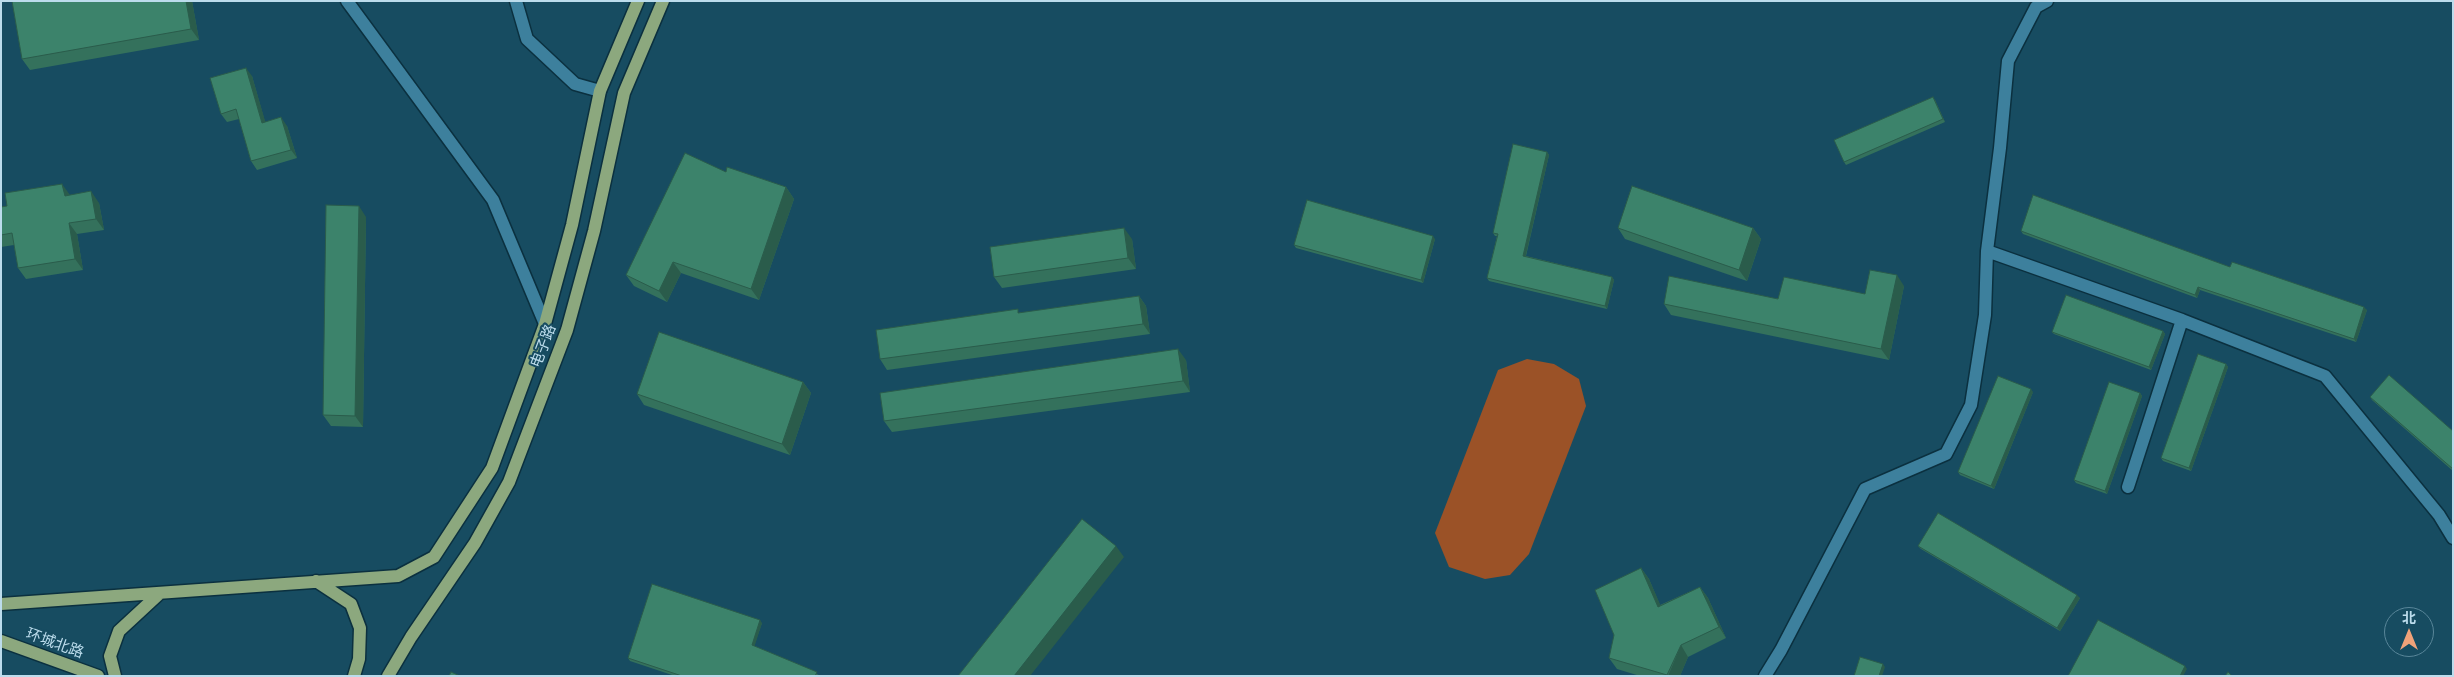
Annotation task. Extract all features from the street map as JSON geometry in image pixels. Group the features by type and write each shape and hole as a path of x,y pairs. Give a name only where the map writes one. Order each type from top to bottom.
{"main road":[{"name":"电子路","path":"1,604 293,585 316,581 398,576 434,557 492,468 545,324 572,225 600,91 638,1"},
{"name":"电子路","path":"388,676 411,637 475,543 509,482 567,330 594,231 624,93 663,1"},
{"path":"316,581 351,604 360,628 359,658 354,676"},
{"path":"116,676 110,656 118,631 160,593"},
{"name":"环城北路","path":"1,641 98,676"}],"street":[{"path":"347,1 494,200 545,324"},
{"path":"516,1 527,39 575,84 600,91"},
{"path":"1765,676 1781,650 1865,489 1946,454 1971,405 1985,315 1987,251 2000,148 2008,61 2036,7 2048,1"},
{"path":"1987,251 2182,320 2325,376 2439,514 2453,538"},
{"path":"2128,487 2182,320"}],"shaded area":[{"path":"1527,359 1554,364 1579,379 1586,406 1529,554 1510,575 1485,579 1449,567 1435,533 1498,370"}],"building":[{"path":"12,1 186,1 191,29 22,59"},
{"path":"246,68 262,123 281,117 291,150 251,161 236,109 221,114 210,78"},
{"path":"1933,97 1943,119 1844,162 1834,140"},
{"path":"1513,144 1547,152 1523,256 1612,277 1605,306 1487,278 1498,234 1493,233"},
{"path":"685,153 726,172 727,167 786,187 751,289 673,262 659,291 626,275"},
{"path":"62,184 65,196 91,191 96,219 69,223 75,259 18,268 12,233 1,235 1,207 7,206 5,193"},
{"path":"1632,186 1753,228 1739,270 1618,228"},
{"path":"2033,195 2230,267 2232,262 2364,307 2354,339 2198,287 2195,295 2021,231"},
{"path":"1307,200 1433,236 1421,280 1294,245"},
{"path":"326,205 359,206 355,416 323,415"},
{"path":"1124,228 1128,258 994,277 990,247"},
{"path":"1870,270 1897,275 1881,349 1664,304 1669,276 1778,299 1784,277 1865,294"},
{"path":"2066,295 2163,331 2149,367 2052,332"},
{"path":"1139,296 1143,324 880,359 876,330 1018,309 1018,313"},
{"path":"659,332 803,382 782,444 637,394"},
{"path":"1178,349 1183,381 884,421 880,393"},
{"path":"2198,354 2226,364 2189,468 2161,458"},
{"path":"2389,375 2453,431 2453,469 2370,397"},
{"path":"1998,376 2031,389 1991,486 1958,472"},
{"path":"2109,382 2140,393 2105,491 2074,480"},
{"path":"1938,513 2077,595 2057,628 1918,546"},
{"path":"1082,519 1116,546 1014,676 958,676"},
{"path":"1641,568 1658,607 1700,587 1719,627 1681,645 1667,675 1609,658 1614,635 1595,590"},
{"path":"652,584 760,620 752,645 817,672 815,676 682,676 628,658"},
{"path":"2098,620 2185,666 2180,676 2068,676"},
{"path":"1860,657 1883,664 1879,676 1854,676"},
{"path":"451,672 460,676 449,676"}]}
